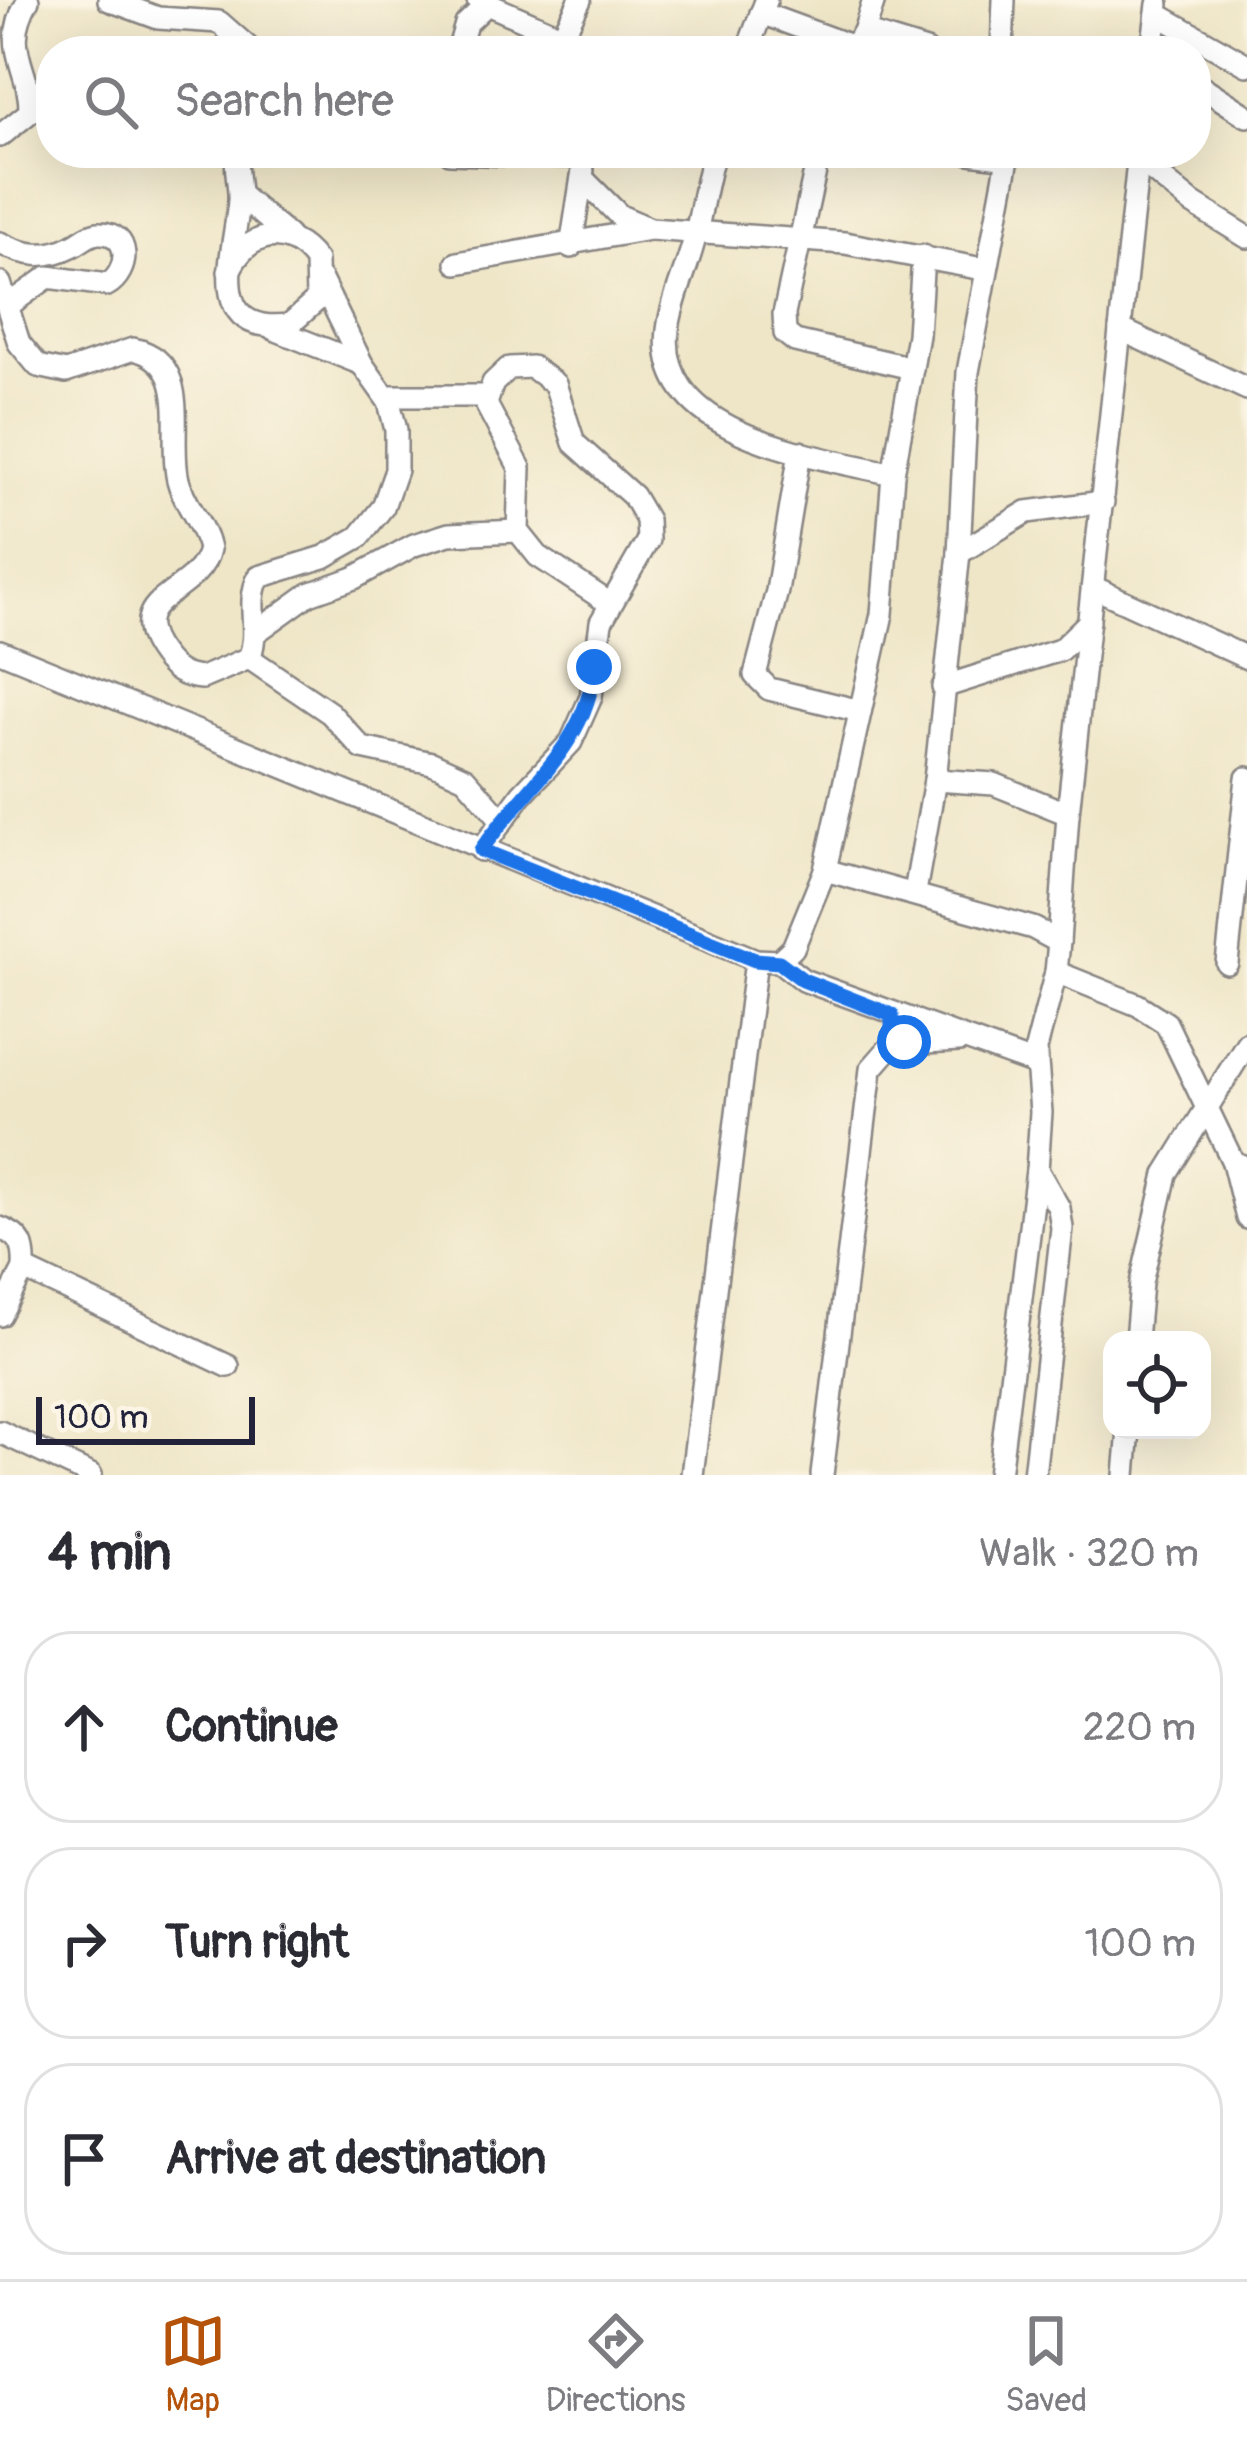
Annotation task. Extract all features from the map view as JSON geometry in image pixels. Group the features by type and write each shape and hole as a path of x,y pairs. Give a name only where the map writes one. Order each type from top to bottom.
{"street":[{"path":"0,136 30,112 5,45 9,24 28,0"},
{"path":"109,0 158,18 219,22 235,36"},
{"path":"562,36 580,0"},
{"path":"857,36 874,0"},
{"path":"1003,36 1004,0"},
{"path":"462,36 483,2 560,36"},
{"path":"753,36 764,6 837,36"},
{"path":"1158,7 1202,36"},
{"path":"1211,42 1247,65"},
{"path":"1211,93 1247,116"},
{"path":"237,168 240,194 229,272 237,309 270,328 362,364"},
{"path":"571,247 583,168"},
{"path":"587,168 620,216 650,229"},
{"path":"711,168 668,331 676,380 708,416 800,452 892,474"},
{"path":"816,168 784,314 784,333 795,341 912,368"},
{"path":"915,892 935,781 959,554 968,372 983,269 1006,168"},
{"path":"999,1475 1037,1170 1041,1112 1036,1064 1056,972 1068,814 1137,168"},
{"path":"1152,168 1192,203 1247,237"},
{"path":"0,283 24,353 44,370 66,372 133,349 156,358 167,372 175,396 180,488 209,549 193,578 152,607 150,631 165,659 187,676 214,676 249,658 255,633 252,594 259,577 341,549 371,525 383,507 398,450 386,396 362,364 320,280 316,261 240,194"},
{"path":"457,263 571,247 650,229 804,239 983,269"},
{"path":"0,243 39,256 106,234 119,242 126,258 118,279 107,285 48,278 9,305"},
{"path":"229,272 250,241 269,235 288,237"},
{"path":"779,962 793,948 825,870 881,614 892,474 912,368 923,256"},
{"path":"270,328 305,315 317,300 320,280"},
{"path":"1120,329 1247,389"},
{"path":"481,850 571,742 590,697 609,603 645,552 649,527 641,509 574,443 550,377 516,366 503,372 488,396 487,412 520,468 518,530 538,556 609,603"},
{"path":"386,396 488,396"},
{"path":"800,452 757,680 769,689 860,711"},
{"path":"959,554 1027,512 1102,502"},
{"path":"255,633 309,594 355,578 414,545 449,534 518,530"},
{"path":"1094,586 1247,658"},
{"path":"943,686 1060,650 1089,622"},
{"path":"0,651 755,960 779,962 803,980 959,1041 1036,1064"},
{"path":"249,658 329,713 362,748 432,763 465,778 502,820"},
{"path":"1227,963 1247,778"},
{"path":"935,781 994,784 1068,814"},
{"path":"825,870 1004,917 1059,942"},
{"path":"692,1475 755,960"},
{"path":"1056,972 1158,1015 1240,1165 1247,1218"},
{"path":"822,1475 871,1069 892,1045 892,1015"},
{"path":"892,1045 959,1041"},
{"path":"1137,1331 1141,1283 1166,1174 1247,1043"},
{"path":"1034,1475 1062,1228 1058,1208 1037,1170"},
{"path":"0,1228 19,1238 25,1249 24,1269 0,1315"},
{"path":"24,1269 228,1366"},
{"path":"0,1458 4,1434 91,1475"},
{"path":"1125,1475 1128,1439"}],"route":[{"path":"594,667 590,697 571,742 522,794 481,850 755,960 779,962 803,980 892,1015 892,1045 904,1042"}]}
